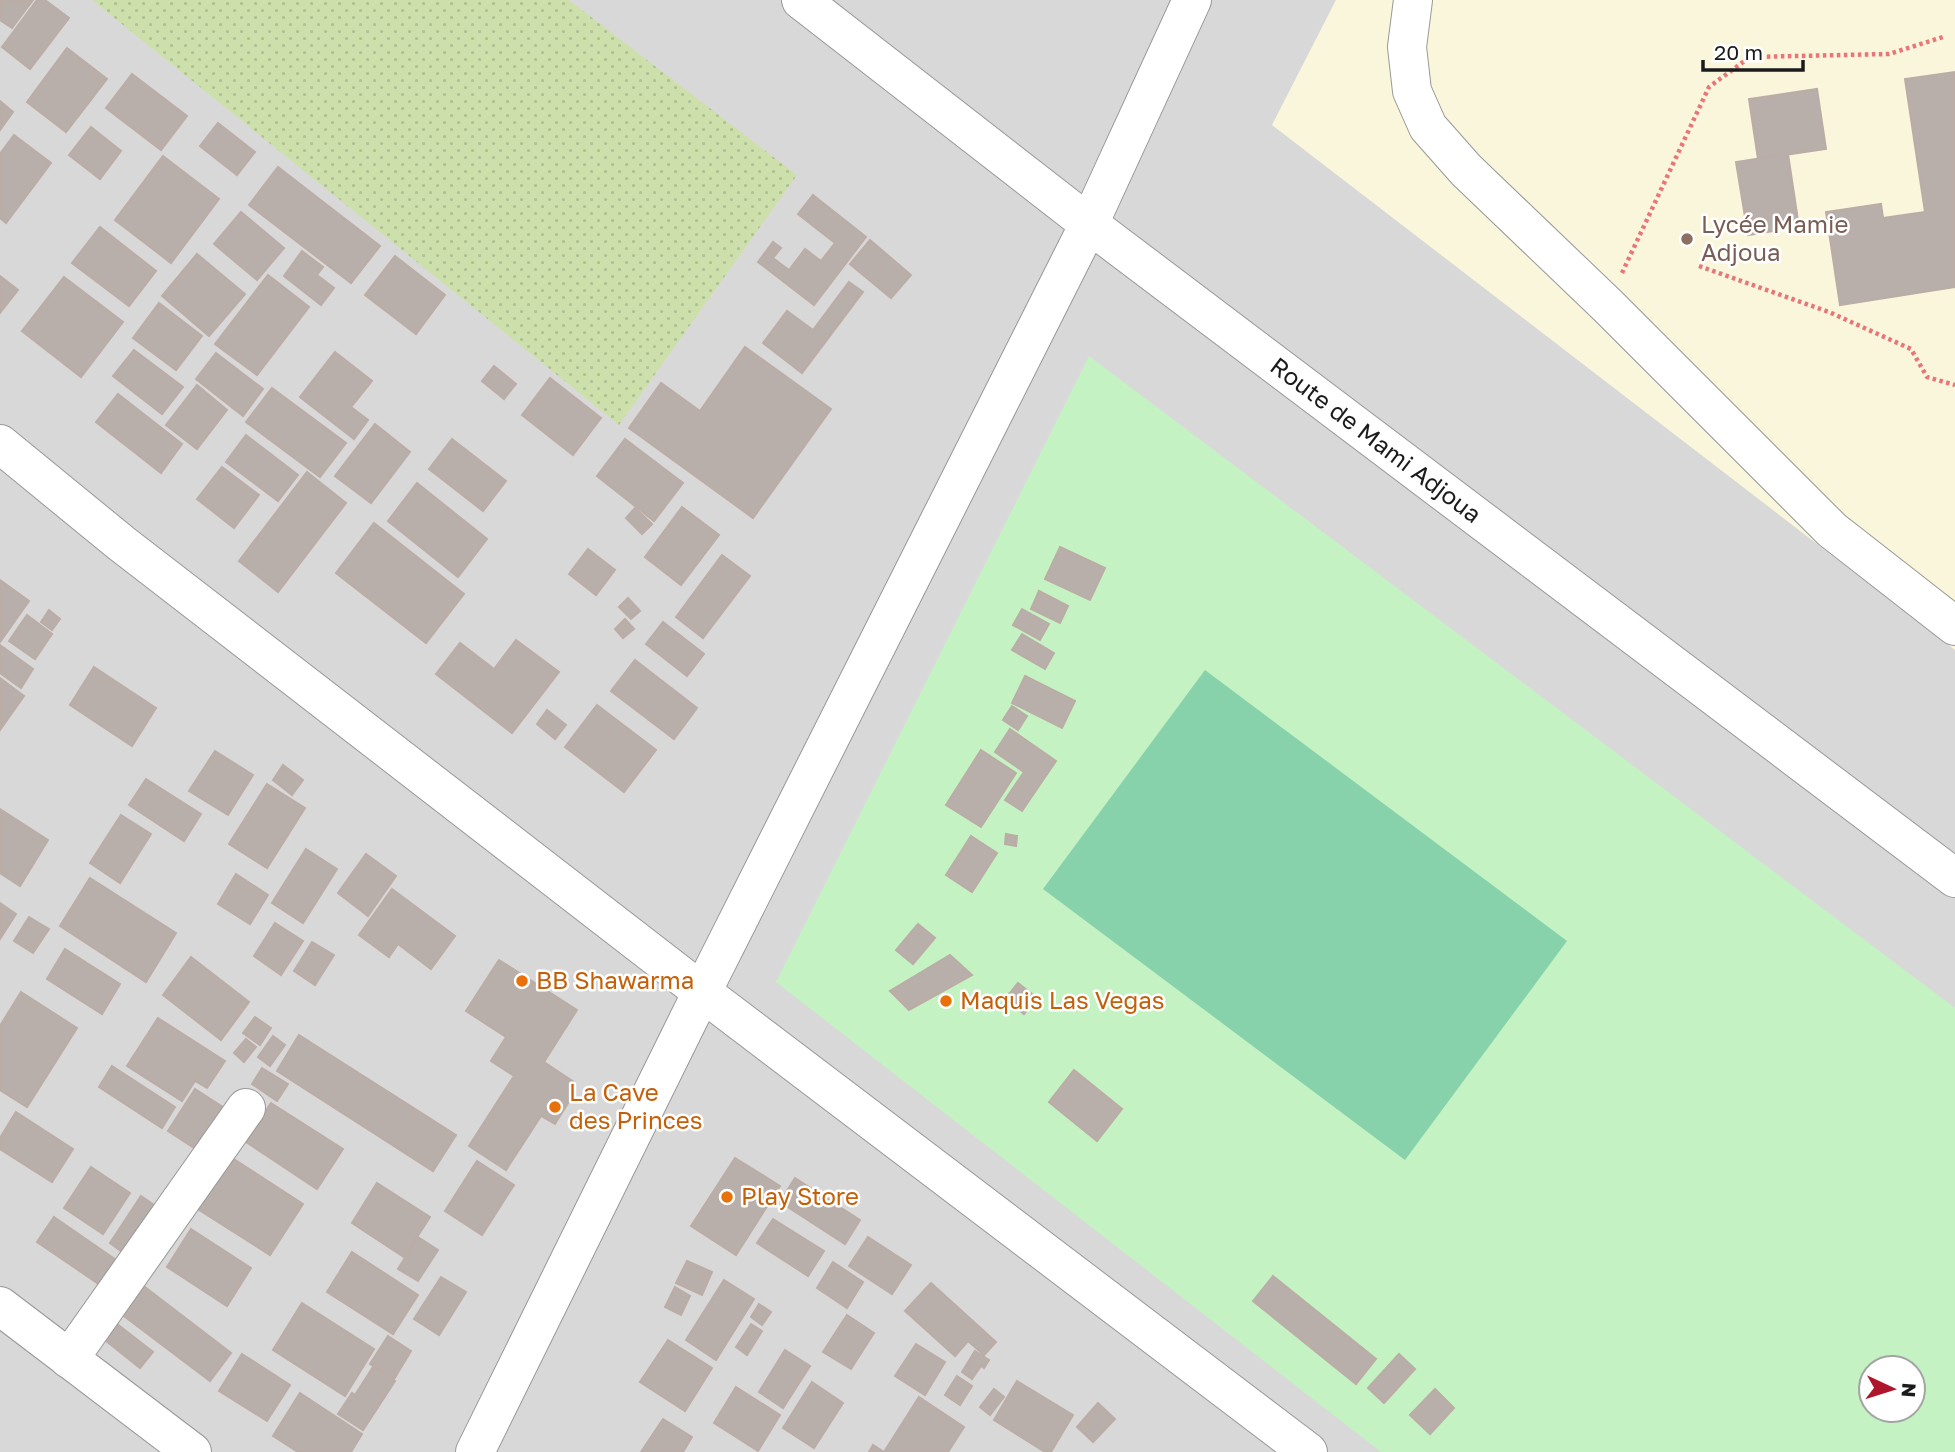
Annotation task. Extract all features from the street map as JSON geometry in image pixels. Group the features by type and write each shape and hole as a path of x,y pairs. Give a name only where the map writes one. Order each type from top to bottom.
{"street":[{"name":"Route de Mami Adjoua","path":"801,0 1089,224 1955,878"},
{"path":"475,1452 702,992 1089,224 1192,0"},
{"path":"1413,0 1407,47 1412,90 1428,127 1466,170 1832,530 1955,626"},
{"path":"0,444 121,543 702,992 1308,1452"},
{"path":"69,1359 246,1108"},
{"path":"0,1306 192,1452"}],"path":[{"path":"1606,305 1709,87 1750,57 1889,54 1943,37"},
{"path":"1699,266 1829,312 1912,349 1927,377 1955,385"}],"shaded area":[{"path":"0,0 1955,0 1955,1452 0,1452"},
{"name":"Lycée Mamie Adjoua","path":"1336,0 1955,0 1955,650 1272,125"}],"green space":[{"path":"92,0 569,0 797,175 619,425"},
{"path":"1089,356 1955,1008 1955,1452 1381,1452 776,982"},
{"path":"1205,670 1567,941 1405,1160 1043,889"}],"building":[{"path":"0,0 33,0 12,28 0,20"},
{"path":"37,0 45,0 69,18 30,69 2,47"},
{"path":"67,48 107,79 66,132 27,102"},
{"path":"1955,72 1955,287 1840,305 1826,212 1881,204 1883,218 1925,212 1905,79"},
{"path":"132,74 187,116 161,150 106,108"},
{"path":"1817,89 1826,149 1758,159 1749,99"},
{"path":"0,101 13,112 0,130"},
{"path":"218,123 255,152 237,175 200,146"},
{"path":"91,127 121,151 100,179 69,155"},
{"path":"14,135 51,163 6,223 0,218 0,154"},
{"path":"1788,154 1799,227 1748,235 1736,162"},
{"path":"163,156 219,199 171,263 115,220"},
{"path":"278,167 380,246 351,283 249,205"},
{"path":"813,195 866,237 814,305 758,262 773,242 781,248 773,258 789,270 805,249 821,261 835,243 798,214"},
{"path":"241,212 284,248 257,280 214,244"},
{"path":"100,227 156,271 129,306 72,263"},
{"path":"870,240 911,275 891,298 850,264"},
{"path":"302,251 323,267 317,275 334,288 321,305 284,276"},
{"path":"197,254 245,294 209,336 162,296"},
{"path":"395,256 445,295 416,334 365,295"},
{"path":"268,275 309,307 257,375 215,344"},
{"path":"0,276 18,290 0,313"},
{"path":"64,277 123,322 81,377 22,331"},
{"path":"849,282 863,292 802,373 763,343 787,311 813,330"},
{"path":"159,303 202,336 176,370 133,338"},
{"path":"745,347 831,409 753,518 629,428 661,383 700,411"},
{"path":"134,350 183,387 162,414 113,376"},
{"path":"335,352 372,381 351,407 368,420 354,439 300,397"},
{"path":"216,353 263,389 243,416 196,379"},
{"path":"494,366 516,384 504,399 482,381"},
{"path":"550,378 601,418 573,455 522,415"},
{"path":"197,385 227,410 197,449 166,425"},
{"path":"272,388 346,443 320,477 246,422"},
{"path":"118,394 182,444 161,473 96,422"},
{"path":"375,424 410,452 371,503 335,476"},
{"path":"246,435 298,475 278,501 226,462"},
{"path":"452,439 506,481 483,511 429,469"},
{"path":"625,439 683,483 654,521 597,476"},
{"path":"222,467 259,495 234,528 197,499"},
{"path":"307,472 346,503 278,592 239,561"},
{"path":"417,483 487,539 458,577 388,521"},
{"path":"682,507 719,535 681,585 645,557"},
{"path":"635,508 652,524 642,534 626,518"},
{"path":"374,523 464,594 426,643 336,573"},
{"path":"1060,547 1105,568 1090,600 1045,579"},
{"path":"588,549 615,570 596,595 569,574"},
{"path":"722,555 750,576 703,638 676,617"},
{"path":"0,580 29,601 0,642"},
{"path":"1039,591 1068,606 1060,623 1031,609"},
{"path":"628,598 640,611 631,619 619,607"},
{"path":"1022,609 1049,624 1040,640 1013,625"},
{"path":"49,610 60,619 52,630 41,622"},
{"path":"27,615 52,634 35,659 9,641"},
{"path":"625,619 634,629 623,638 615,629"},
{"path":"663,622 704,654 687,676 646,644"},
{"path":"1022,634 1054,653 1045,669 1012,650"},
{"path":"516,640 559,672 512,733 436,674 460,643 494,669"},
{"path":"0,645 33,669 21,688 0,673"},
{"path":"635,660 697,708 674,739 611,691"},
{"path":"94,667 156,708 132,746 70,705"},
{"path":"1025,676 1075,701 1062,728 1012,703"},
{"path":"0,678 24,696 0,730"},
{"path":"597,705 656,750 624,792 565,747"},
{"path":"1012,706 1027,716 1018,730 1003,720"},
{"path":"547,710 566,725 555,739 537,724"},
{"path":"1010,729 1056,761 1022,811 1005,800 1024,772 995,752"},
{"path":"981,750 1016,773 981,827 946,805"},
{"path":"215,751 253,775 228,815 189,791"},
{"path":"283,765 303,780 292,795 273,780"},
{"path":"146,779 201,814 184,841 129,805"},
{"path":"267,784 305,808 267,868 229,844"},
{"path":"0,809 48,840 20,886 0,873"},
{"path":"121,815 151,834 120,883 90,863"},
{"path":"1006,834 1017,836 1016,846 1005,844"},
{"path":"971,836 997,853 972,892 946,875"},
{"path":"306,849 337,869 303,923 272,903"},
{"path":"366,854 396,876 368,916 338,893"},
{"path":"236,874 268,895 250,924 218,904"},
{"path":"90,878 176,933 146,982 60,926"},
{"path":"392,889 455,936 431,969 398,944 389,957 359,935"},
{"path":"0,903 16,914 0,939"},
{"path":"29,917 49,929 33,953 14,941"},
{"path":"275,923 303,941 281,975 254,956"},
{"path":"918,924 935,938 913,964 896,950"},
{"path":"312,942 334,955 315,985 294,971"},
{"path":"65,949 120,984 102,1014 47,979"},
{"path":"950,955 972,975 909,1010 890,991"},
{"path":"191,957 249,1002 221,1040 163,995"},
{"path":"499,960 577,1010 544,1062 574,1082 568,1092 573,1095 555,1124 541,1116 506,1170 469,1146 514,1076 491,1061 506,1037 466,1011"},
{"path":"1018,983 1037,998 1024,1014 1005,999"},
{"path":"21,992 77,1028 27,1107 0,1090 0,1026"},
{"path":"255,1017 271,1028 260,1045 243,1033"},
{"path":"158,1018 225,1061 207,1088 195,1081 182,1101 127,1066"},
{"path":"299,1035 456,1135 433,1171 277,1071"},
{"path":"273,1036 285,1045 270,1066 258,1057"},
{"path":"246,1039 256,1047 244,1062 234,1053"},
{"path":"112,1066 175,1107 162,1128 99,1087"},
{"path":"262,1068 288,1084 277,1101 252,1084"},
{"path":"1074,1070 1122,1109 1097,1141 1049,1102"},
{"path":"195,1089 226,1109 199,1151 168,1131"},
{"path":"271,1103 343,1149 317,1189 246,1142"},
{"path":"16,1112 73,1149 52,1182 0,1149 0,1138"},
{"path":"229,1156 303,1204 270,1255 196,1208"},
{"path":"735,1158 780,1186 736,1255 691,1226"},
{"path":"477,1161 514,1185 482,1235 445,1211"},
{"path":"91,1167 130,1193 103,1234 64,1208"},
{"path":"795,1178 860,1220 845,1244 780,1202"},
{"path":"377,1183 430,1217 404,1257 352,1223"},
{"path":"141,1196 157,1207 125,1254 110,1243"},
{"path":"54,1217 122,1264 106,1289 37,1242"},
{"path":"773,1219 824,1251 808,1276 757,1243"},
{"path":"191,1229 251,1268 227,1306 167,1267"},
{"path":"418,1237 438,1250 418,1281 398,1269"},
{"path":"868,1237 911,1265 892,1294 849,1266"},
{"path":"352,1252 418,1295 393,1334 327,1292"},
{"path":"687,1261 712,1272 702,1295 676,1283"},
{"path":"833,1262 863,1282 847,1308 817,1288"},
{"path":"1273,1276 1376,1359 1356,1384 1253,1301"},
{"path":"441,1277 466,1292 439,1335 414,1319"},
{"path":"724,1280 754,1299 716,1360 686,1340"},
{"path":"931,1283 996,1342 984,1355 968,1341 955,1356 905,1311"},
{"path":"141,1284 231,1353 210,1381 120,1313"},
{"path":"675,1287 690,1296 681,1315 665,1307"},
{"path":"302,1303 374,1349 345,1396 273,1350"},
{"path":"759,1304 771,1312 762,1325 751,1317"},
{"path":"847,1315 874,1333 851,1369 823,1352"},
{"path":"112,1320 153,1352 140,1368 100,1336"},
{"path":"751,1324 762,1331 747,1355 736,1347"},
{"path":"388,1336 411,1351 394,1379 370,1364"},
{"path":"668,1340 712,1368 685,1411 640,1382"},
{"path":"916,1344 945,1362 925,1395 895,1376"},
{"path":"785,1350 810,1366 783,1408 759,1392"},
{"path":"975,1351 989,1360 972,1379 962,1372"},
{"path":"242,1354 290,1385 267,1421 219,1391"},
{"path":"1399,1354 1415,1369 1384,1403 1368,1388"},
{"path":"373,1367 395,1381 363,1430 338,1414 352,1393 355,1395"},
{"path":"957,1376 972,1386 960,1405 945,1395"},
{"path":"1017,1381 1073,1415 1051,1452 1045,1452 994,1420"},
{"path":"812,1382 843,1403 814,1448 783,1428"},
{"path":"736,1387 780,1415 758,1451 714,1423"},
{"path":"994,1389 1004,1397 990,1415 980,1407"},
{"path":"1435,1389 1454,1408 1430,1434 1410,1415"},
{"path":"300,1393 362,1434 351,1452 298,1452 273,1436"},
{"path":"919,1397 964,1427 948,1452 884,1452"},
{"path":"1098,1403 1115,1419 1093,1442 1077,1427"},
{"path":"663,1419 692,1437 683,1452 641,1452"},
{"path":"873,1445 884,1452 869,1452"}],"place":[{"name":"Lycée Mamie Adjoua","path":"1687,239"},
{"name":"BB Shawarma","path":"522,981"},
{"name":"Maquis Las Vegas","path":"946,1001"},
{"name":"La Cave des Princes","path":"555,1107"},
{"name":"Play Store","path":"727,1197"}]}
